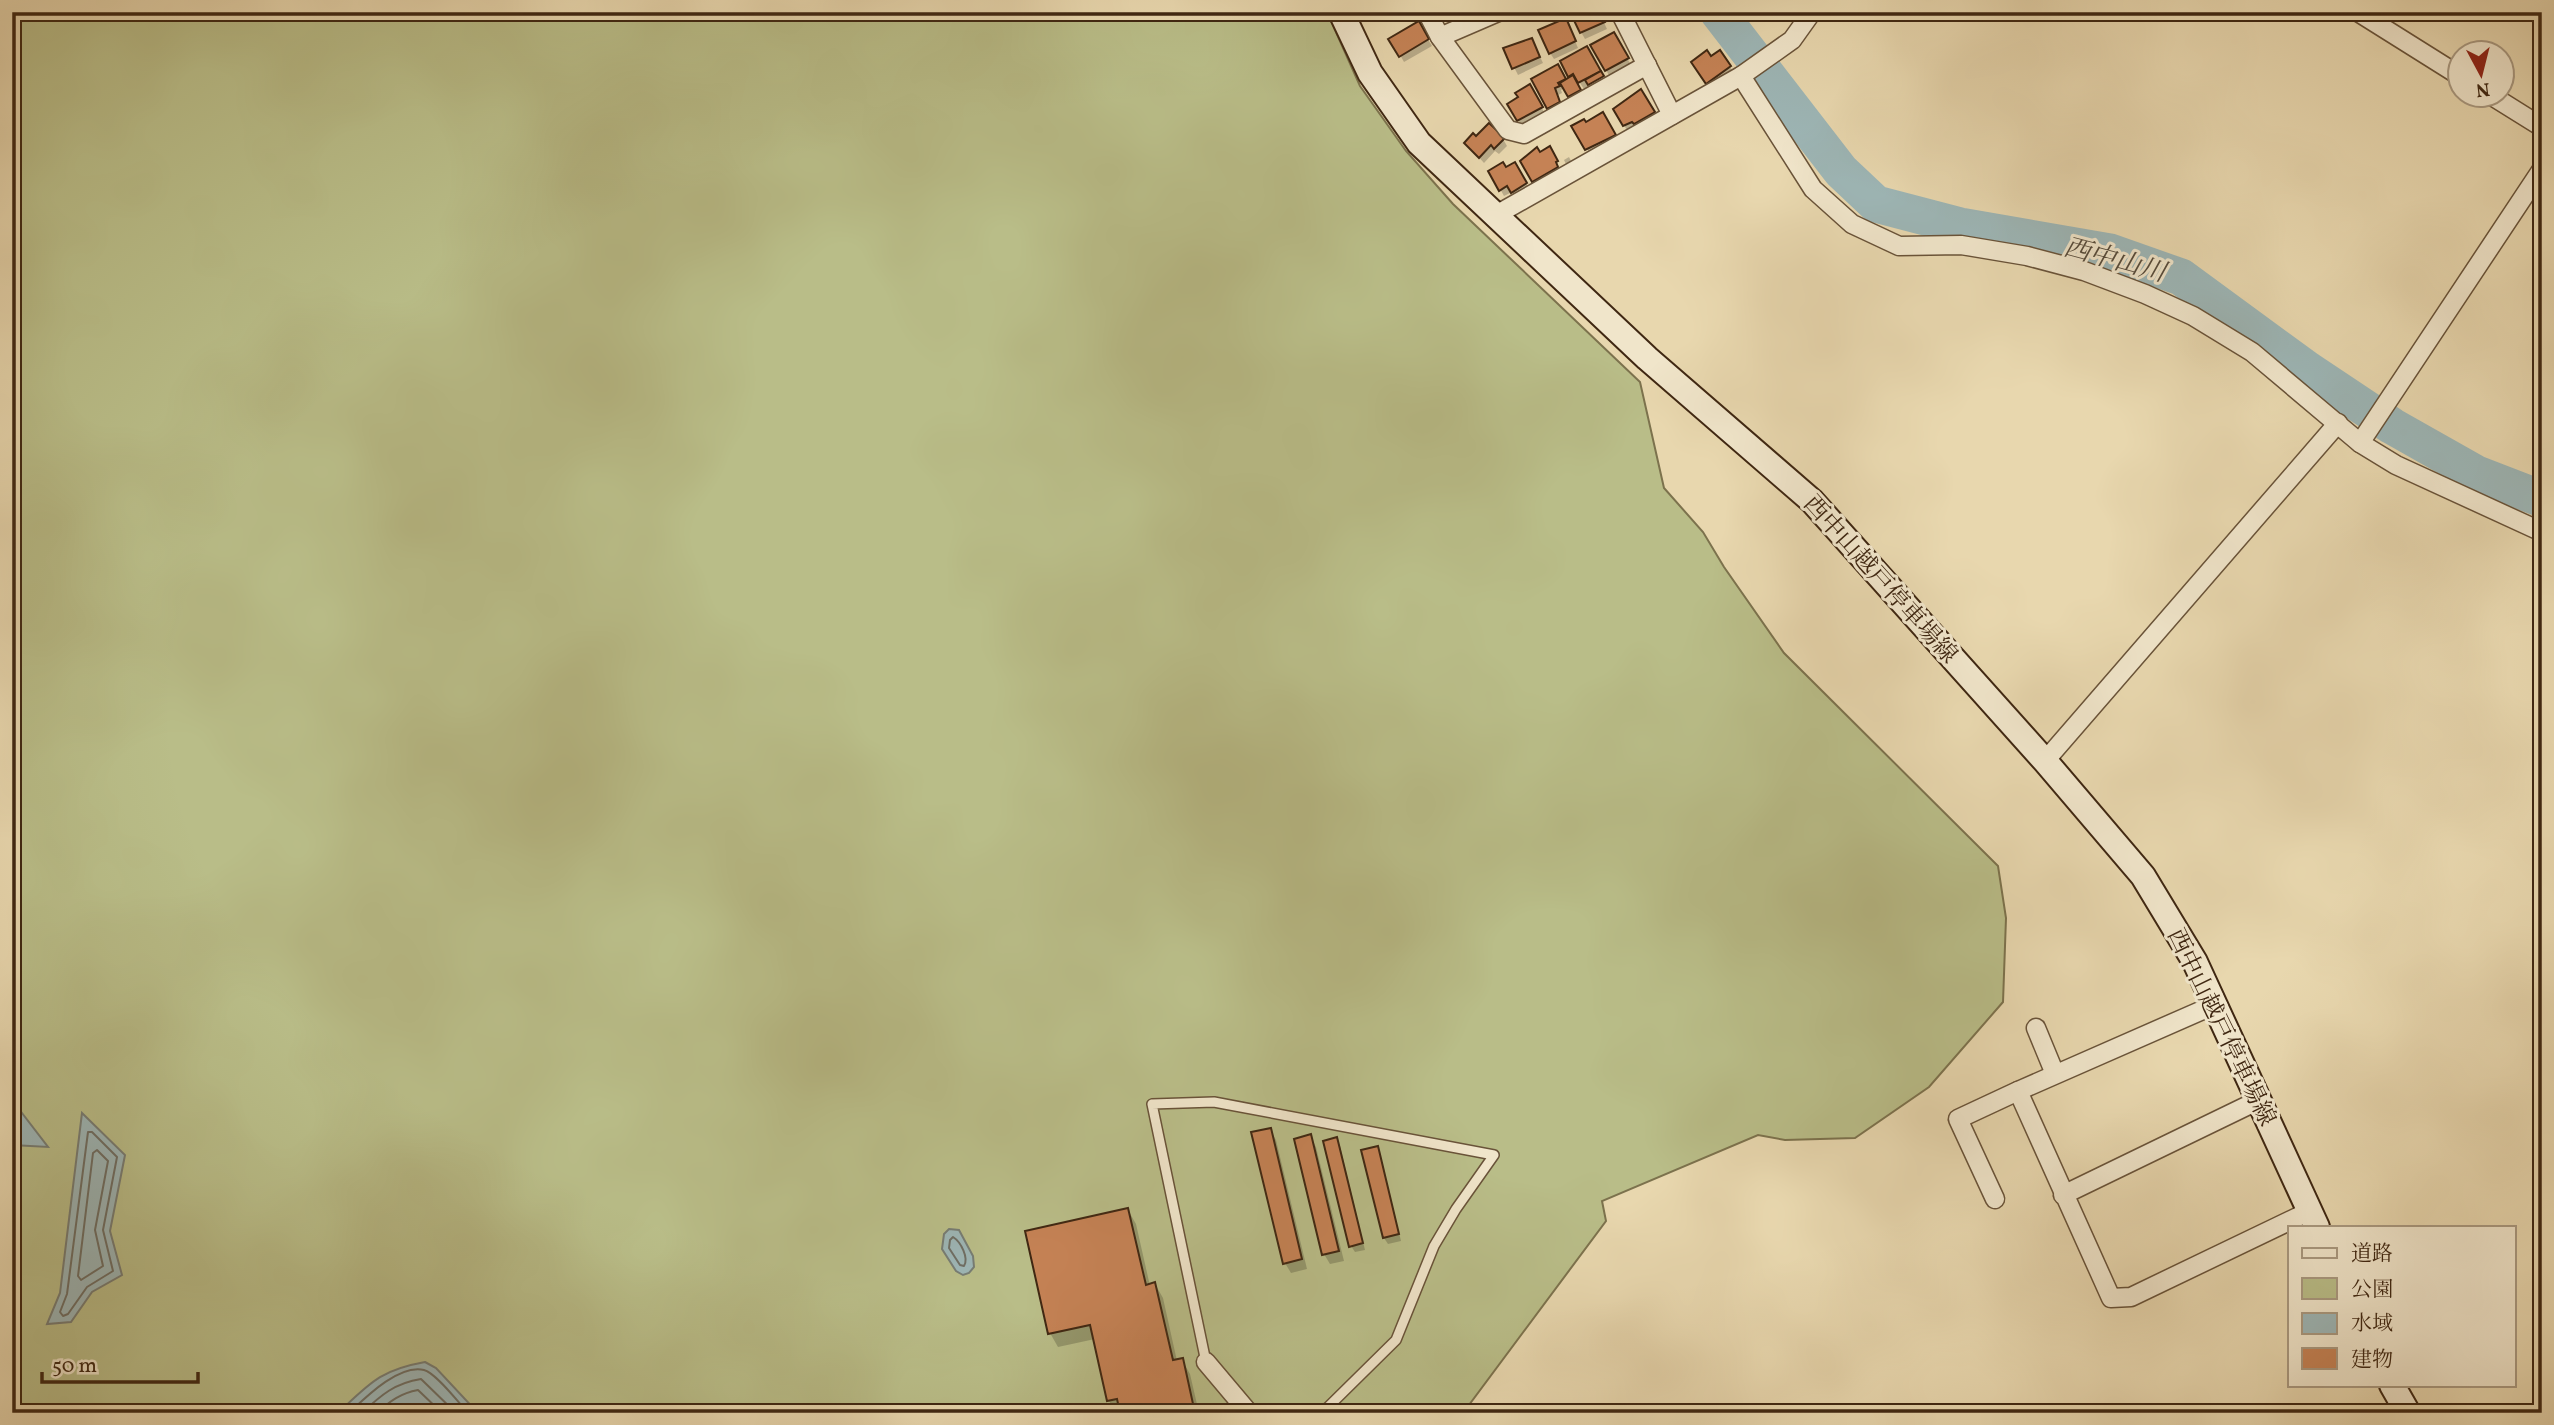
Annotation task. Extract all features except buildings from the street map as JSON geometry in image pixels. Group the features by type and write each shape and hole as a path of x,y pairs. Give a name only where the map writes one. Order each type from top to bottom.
{"main road":[{"name":"西中山越戸停車場線","path":"1341,12 1370,73 1419,143 1647,358 1812,501 2045,761 2143,876 2195,962 2313,1219"},
{"path":"2393,1386 2408,1413"}],"street":[{"path":"1427,12 1440,37 1508,130 1524,134 1647,65"},
{"path":"1440,37 1498,12"},
{"path":"1620,12 1672,115"},
{"path":"1496,215 1743,74 1792,40 1812,12"},
{"path":"2358,12 2446,68"},
{"path":"1743,74 1813,189 1853,224 1899,246 1961,245 2027,256 2084,271 2145,293 2193,316 2252,352 2338,423 2396,465 2542,533"},
{"path":"2511,108 2542,127"},
{"path":"2361,441 2542,169"},
{"path":"2045,761 2338,423"},
{"path":"1995,1199 1958,1119 2214,1005"},
{"path":"2036,1028 2055,1074"},
{"path":"2018,1091 2111,1298 2131,1297 2288,1230"},
{"path":"2063,1195 2257,1101"},
{"path":"2297,1226 2313,1219"},
{"path":"1206,1362 1249,1413"}],"lane":[{"path":"1206,1362 1152,1104 1214,1102 1494,1155 1434,1246 1396,1339 1322,1413"}],"green space":[{"path":"12,12 1327,12 1360,86 1406,151 1453,204 1640,382 1664,488 1703,532 1784,653 1998,866 2006,918 2003,1002 1929,1087 1855,1138 1785,1140 1758,1135 1602,1201 1606,1221 1463,1413 12,1413"}],"water":[{"path":"12,1100 48,1147 12,1145"},
{"path":"82,1113 125,1155 110,1231 122,1275 92,1292 71,1322 47,1324 60,1293"},
{"path":"949,1229 959,1230 973,1256 974,1267 969,1273 963,1275 956,1271 942,1249 944,1234"},
{"path":"425,1362 436,1368 478,1413 338,1413 377,1379 397,1369"}],"waterway":[{"name":"西中山川","path":"1718,12 1841,171 1876,204 1960,226 2110,252 2181,277 2308,370 2392,426 2477,474 2542,499"}]}
